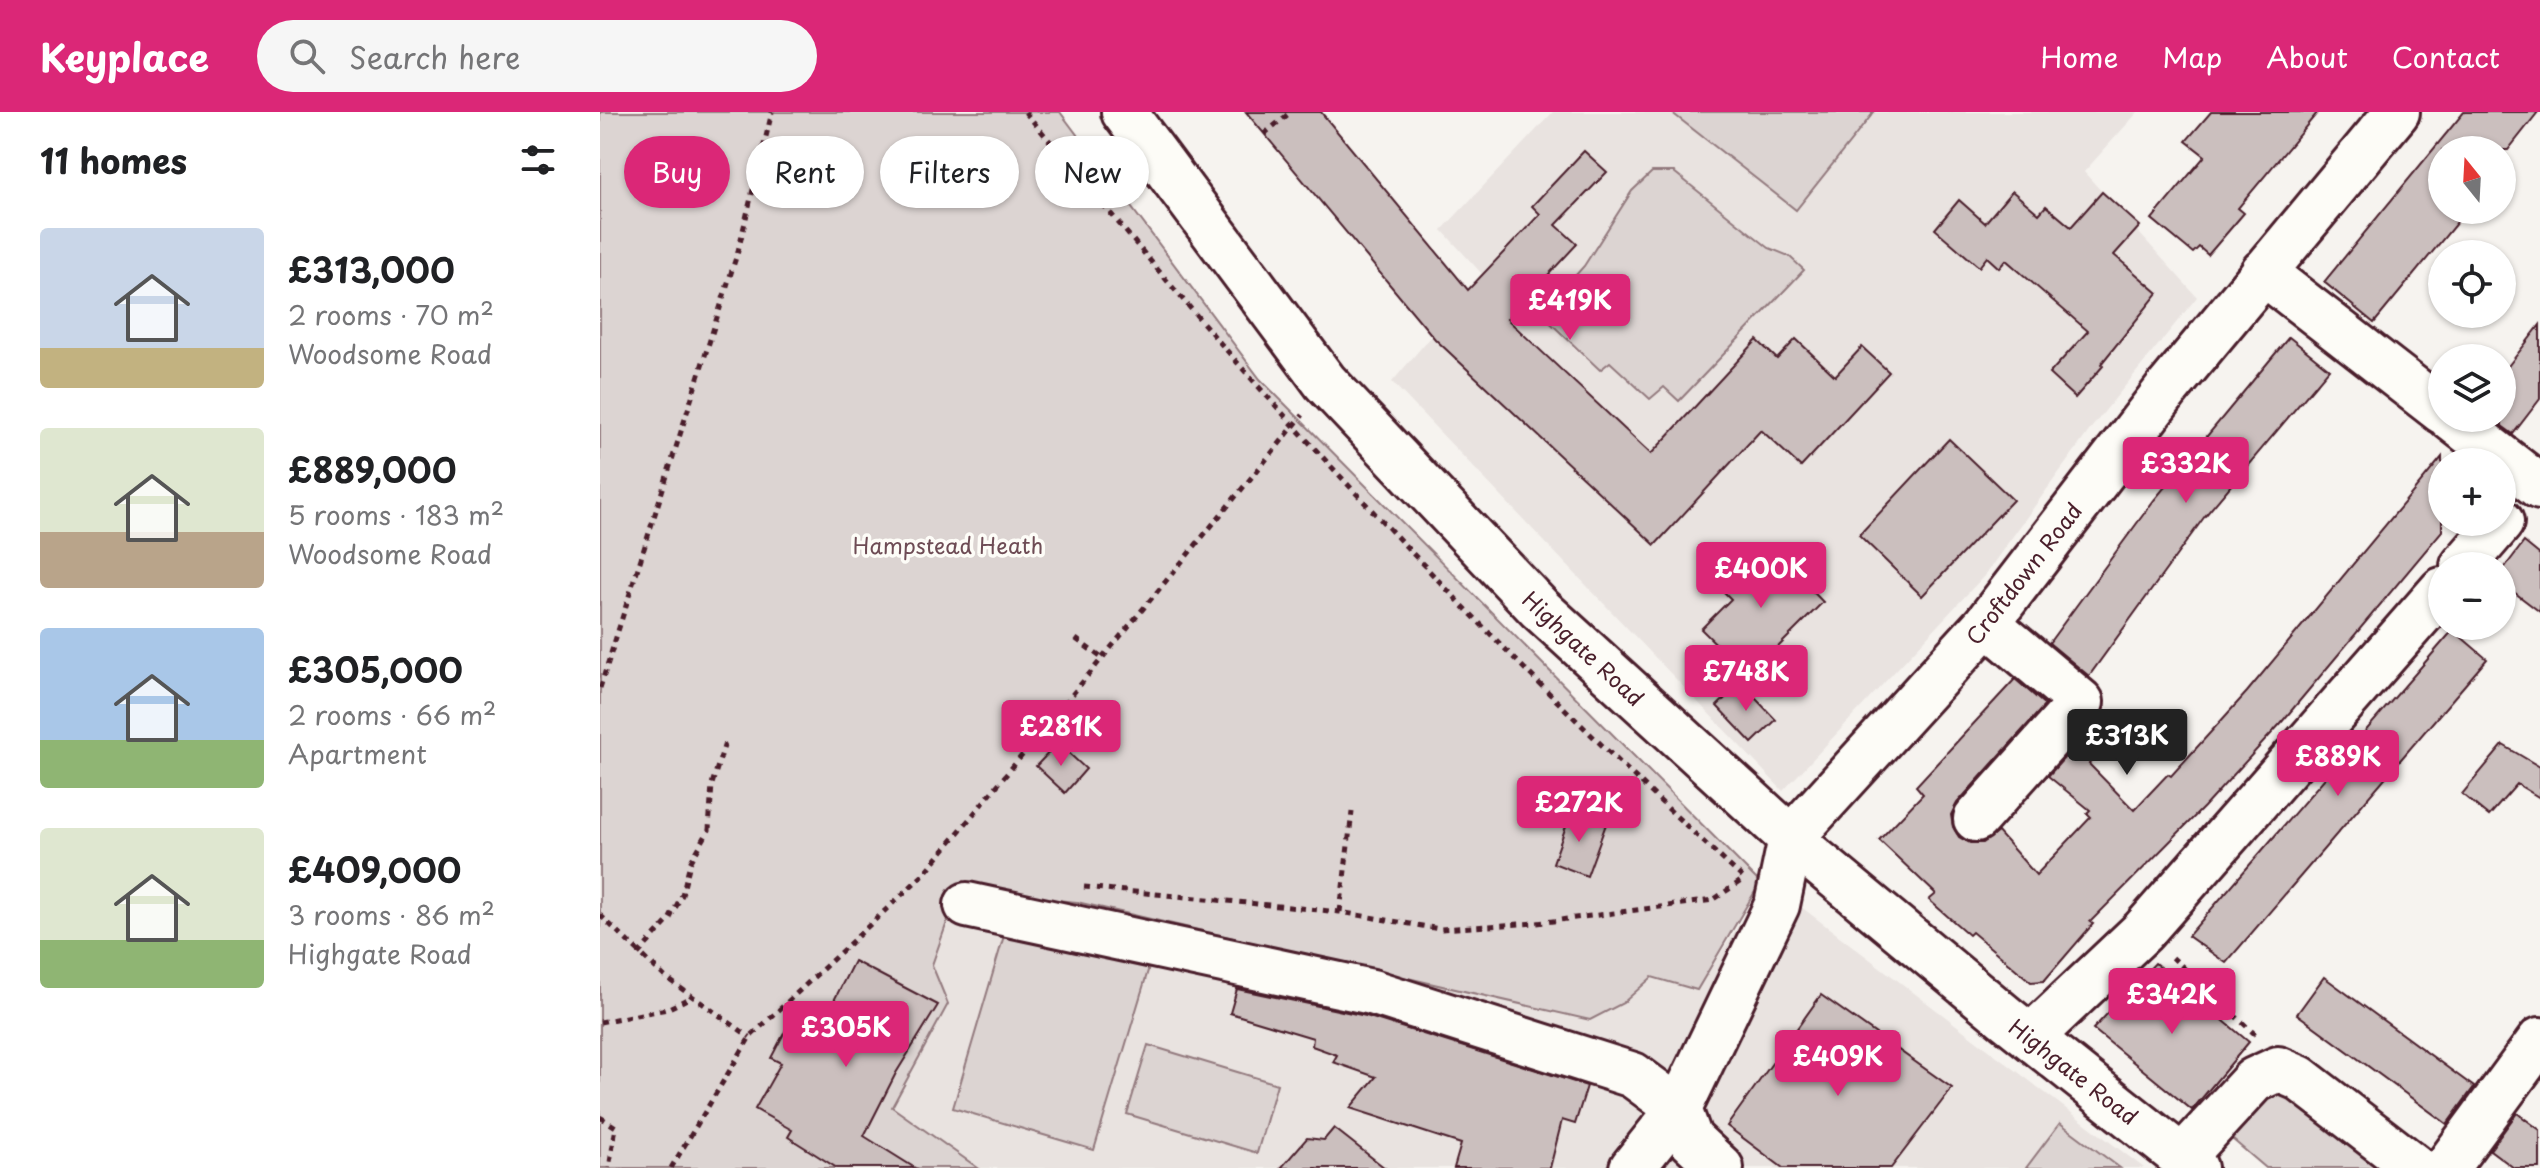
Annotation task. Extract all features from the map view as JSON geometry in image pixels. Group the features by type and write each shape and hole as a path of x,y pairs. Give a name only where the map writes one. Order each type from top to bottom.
{"street":[{"name":"Highgate Road","path":"1124,112 1325,382 1540,609 1791,838 2189,1163"},
{"name":"Croftdown Road","path":"1791,838 1987,623 2112,459 2397,112"},
{"path":"2263,272 2428,400"},
{"path":"2470,432 2538,483 2516,507"},
{"path":"2475,552 2490,536"},
{"path":"2031,1037 2143,931 2428,606"},
{"path":"1976,819 2081,702 1987,623"},
{"path":"1632,1168 1679,1109 1777,905 1791,838"},
{"path":"953,890 1372,992 1633,1075 1679,1109 1690,1139 1721,1168"},
{"path":"2446,1168 2540,1040"},
{"path":"2189,1163 2254,1080 2278,1069 2299,1078 2416,1168"}],"path":[{"path":"600,688 738,251 772,112"},
{"path":"1025,112 1295,427 1578,719 1744,879"},
{"path":"1264,134 1291,112"},
{"path":"671,1168 750,1037 924,874 1295,427 1325,382"},
{"path":"1076,639 1103,659"},
{"path":"638,954 669,920 682,895 690,863 709,830 712,784 725,743"},
{"path":"1340,912 1352,812"},
{"path":"1080,887 1340,912 1440,929 1537,923 1713,900 1744,879 1791,838"},
{"path":"924,874 953,890"},
{"path":"600,915 638,954 750,1037"},
{"path":"2143,931 2256,1034 2278,1069"},
{"path":"600,1022 667,1009 691,996"},
{"path":"600,1117 616,1127 609,1168"}],"shaded area":[{"path":"1553,112 2138,112 2084,172 2197,297 2092,427 1984,576 1783,791 1392,382 1483,275 1442,230"},
{"path":"1767,881 2144,1168 978,1168 892,1107 948,1004 932,965 958,891 1077,902 1590,1020 1623,1003 1652,977 1697,990"}],"green space":[{"name":"Hampstead Heath","path":"600,112 1060,112 1078,136 1035,136 1035,208 1132,208 1260,379 1760,883 1697,990 1652,977 1623,1003 1590,1020 1077,902 958,891 932,965 948,1004 892,1107 978,1168 600,1168"},
{"path":"1671,112 1874,112 1796,210"},
{"path":"1652,172 1674,172 1769,248 1789,256 1804,270 1679,401 1664,387 1650,399 1610,362 1600,370 1541,314 1584,266 1632,191"},
{"path":"1008,922 1150,964 1094,1150 953,1108"},
{"path":"1148,1045 1277,1084 1257,1153 1127,1114"},
{"path":"2278,1093 2302,1094 2396,1168 2266,1168 2232,1139 2231,1130 2259,1101"},
{"path":"2060,1123 2120,1168 2026,1168"}],"building":[{"path":"1246,112 1321,112 1468,290 1540,214 1532,206 1584,151 1607,172 1556,225 1577,244 1507,319 1651,454 1757,340 1777,359 1796,339 1835,376 1862,347 1889,372 1801,467 1761,430 1655,545 1435,339"},
{"path":"2211,112 2318,112 2238,208 2244,213 2208,255 2199,247 2193,253 2152,219 2205,156 2186,141"},
{"path":"2464,112 2538,112 2516,140 2516,136 2444,136"},
{"path":"2428,156 2428,224 2455,224 2442,240 2428,240 2428,257 2374,323 2324,282"},
{"path":"2012,191 2039,214 2046,206 2071,227 2102,192 2140,226 2114,255 2158,293 2075,398 2049,374 2088,331 2006,260 1999,268 1987,257 1979,267 1935,229 1959,200 1985,223"},
{"path":"2540,325 2540,399 2516,430 2516,356"},
{"path":"2289,337 2329,369 2205,516 2089,676 2049,643 2154,500"},
{"path":"1949,439 2013,500 1922,596 1859,535"},
{"path":"2428,474 2428,536 2438,536 2281,723 2204,807 2090,922 2093,924 2044,981 2031,982 1972,932 1969,935 1929,900 1936,894 1879,840 1923,794 1916,786 2015,679 2045,705 1957,803 1951,815 1959,837 1970,843 1983,843 1998,832 2036,875 2091,817 2087,813 2090,810 2048,776 2101,717 2116,730 2089,764 2134,810 2168,774 2171,776 2247,692"},
{"path":"2524,542 2540,555 2540,612 2516,594 2516,553"},
{"path":"1775,545 1790,560 1792,570 1823,602 1749,676 1701,629 1731,599 1722,590 1764,547"},
{"path":"2444,640 2465,640 2487,659 2226,963 2188,936"},
{"path":"1741,683 1776,720 1752,743 1717,706"},
{"path":"1058,743 1086,769 1065,793 1036,766"},
{"path":"2503,745 2540,767 2540,798 2517,784 2489,816 2462,794"},
{"path":"1571,812 1606,824 1587,876 1553,863"},
{"path":"854,961 938,1005 896,1073 864,1136 915,1168 837,1168 788,1137 792,1130 755,1109 781,1063 771,1058 791,1020 817,1034"},
{"path":"2155,963 2249,1042 2192,1110 2093,1029"},
{"path":"2324,977 2474,1087 2447,1124 2297,1014"},
{"path":"1237,989 1366,1016 1587,1086 1575,1124 1562,1120 1550,1168 1454,1168 1461,1144 1350,1108 1376,1077 1333,1062 1337,1055 1312,1046 1313,1038 1230,1013"},
{"path":"1821,995 1952,1088 1891,1168 1783,1168 1727,1126"},
{"path":"2517,1113 2540,1130 2540,1168 2514,1168 2490,1150"},
{"path":"1334,1128 1385,1168 1281,1168 1307,1138 1324,1140"}]}
